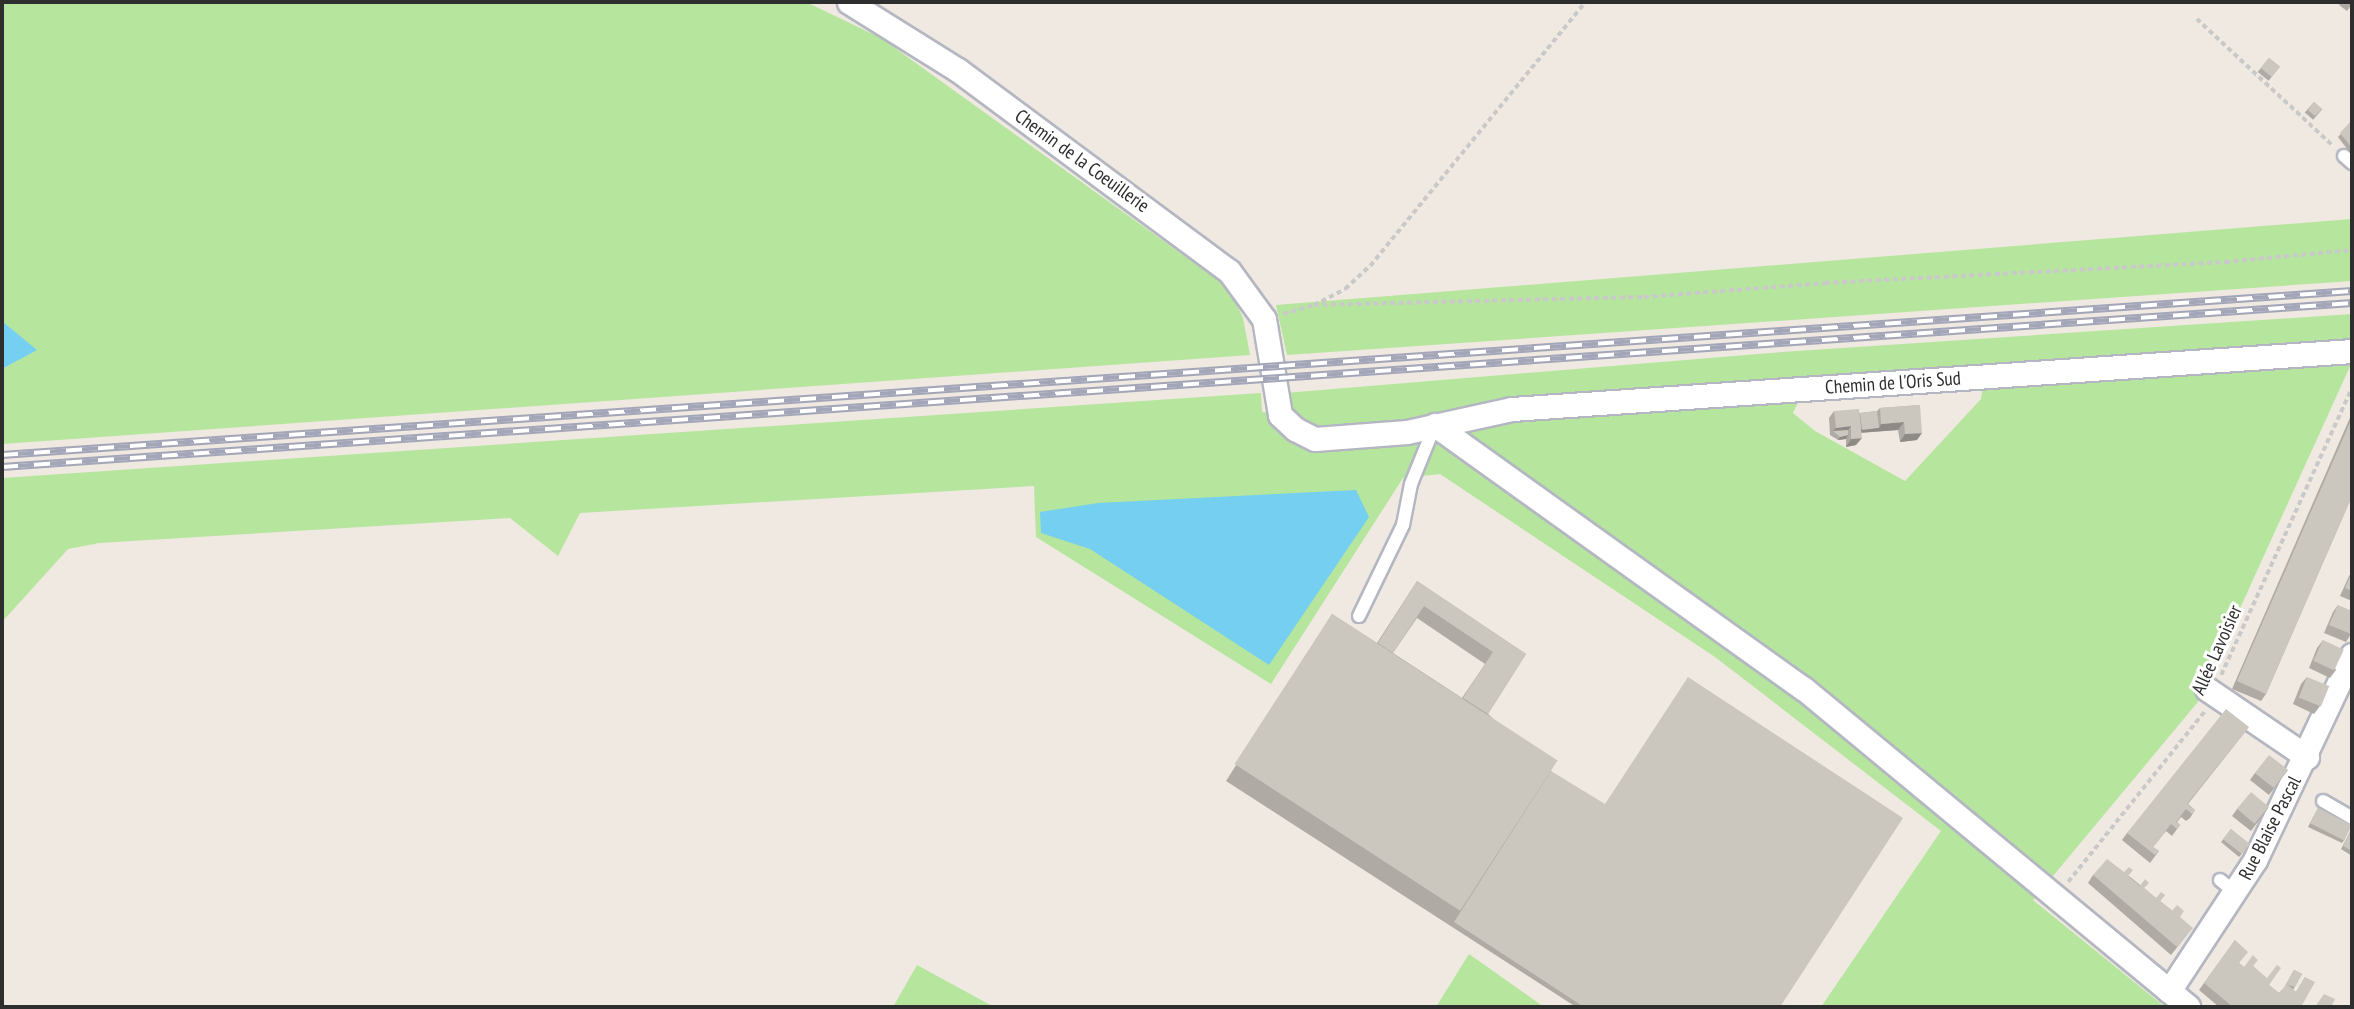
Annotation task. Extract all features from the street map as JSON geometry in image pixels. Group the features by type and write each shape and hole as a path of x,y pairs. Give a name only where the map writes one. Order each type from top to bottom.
{"street":[{"name":"Chemin de la Coeuillerie","path":"849,2 958,70 1215,259 1250,294 1264,319 1270,358"},
{"name":"Chemin de l'Oris Sud","path":"1270,358 1276,405 1287,423 1304,435 1325,440 1435,425 1512,409 2352,351"},
{"path":"1435,425 1803,688 2057,895 2188,1007"},
{"name":"Rue Blaise Pascal","path":"2169,991 2306,757 2352,655"},
{"path":"2210,692 2306,757"}],"lane":[{"path":"1359,616 1403,525 1411,484 1435,425"},
{"path":"2323,801 2352,818"}],"path":[{"path":"1264,319 1314,305 1345,289 1370,266 1585,2"},
{"path":"2197,19 2348,160"},
{"path":"1314,305 1644,297 1825,283 2225,262 2352,250"},
{"name":"Allée Lavoisier","path":"2057,895 2203,715 2210,692 2352,387"}],"green space":[{"path":"2,2 806,2 881,38 1229,288 1243,318 1250,355 2,444 2,369 36,350 2,321"},
{"path":"2352,219 2352,281 1287,355 1276,305"},
{"path":"2352,314 2352,362 2197,703 2033,900 2165,1007 1821,1007 1941,831 1715,657 1440,474 1403,478 1271,684 1036,537 1034,486 580,513 558,556 510,518 99,543 68,549 2,622 2,478 1261,393 1262,412 1285,414 1285,393 1782,352","holes":["1983,386 1981,399 1905,481 1815,431 1793,413 1801,396"]},
{"path":"1469,954 1544,1007 1436,1007"},
{"path":"917,965 994,1007 893,1007"}],"water":[{"path":"2,321 37,350 2,369"},
{"path":"1356,490 1369,517 1269,665 1090,549 1041,533 1040,512 1098,503"}],"building":[{"path":"2269,58 2280,67 2272,77 2261,68"},
{"path":"2314,102 2322,109 2315,116 2308,110"},
{"path":"2352,122 2352,148 2340,133"},
{"path":"1920,405 1922,433 1905,434 1904,422 1881,424 1880,408"},
{"path":"1859,409 1862,438 1851,439 1851,426 1836,428 1834,411"},
{"path":"1877,411 1879,428 1862,430 1860,413"},
{"path":"2352,418 2352,496 2266,694 2237,681"},
{"path":"1848,430 1848,435 1840,437 1833,431"},
{"path":"2352,572 2352,591 2345,588"},
{"path":"1417,581 1526,654 1488,714 1463,698 1493,652 1424,606 1393,653 1378,643"},
{"path":"2338,605 2352,611 2351,634 2329,625"},
{"path":"1332,614 1558,761 1460,911 1235,764"},
{"path":"2323,640 2344,650 2334,671 2313,661"},
{"path":"1688,677 1903,818 1780,1007 1584,1007 1454,922 1551,771 1605,804"},
{"path":"2307,677 2329,686 2321,706 2299,697"},
{"path":"2226,709 2249,727 2187,804 2195,810 2192,814 2186,809 2176,822 2180,825 2177,829 2171,824 2153,847 2159,851 2155,855 2127,833"},
{"path":"2269,755 2288,770 2274,788 2255,773"},
{"path":"2251,792 2269,807 2254,824 2237,809"},
{"path":"2318,808 2352,825 2344,840 2310,823"},
{"path":"2231,829 2250,844 2242,854 2223,839"},
{"path":"2352,829 2352,851 2343,846"},
{"path":"2107,859 2124,872 2129,867 2133,870 2128,876 2140,886 2145,879 2149,883 2144,888 2156,898 2161,892 2165,895 2160,901 2172,911 2177,905 2184,911 2180,917 2193,928 2177,947 2093,875"},
{"path":"2235,940 2248,952 2239,963 2244,967 2253,955 2258,960 2253,966 2267,978 2277,965 2281,968 2269,985 2279,993 2287,984 2296,992 2305,977 2315,982 2301,1007 2233,1007 2204,983"},
{"path":"2294,970 2302,974 2295,987 2286,984"},
{"path":"2324,994 2335,999 2331,1007 2315,1007"}],"railway":[{"path":"2,455 2352,291"},
{"path":"2,467 2352,303"}]}
